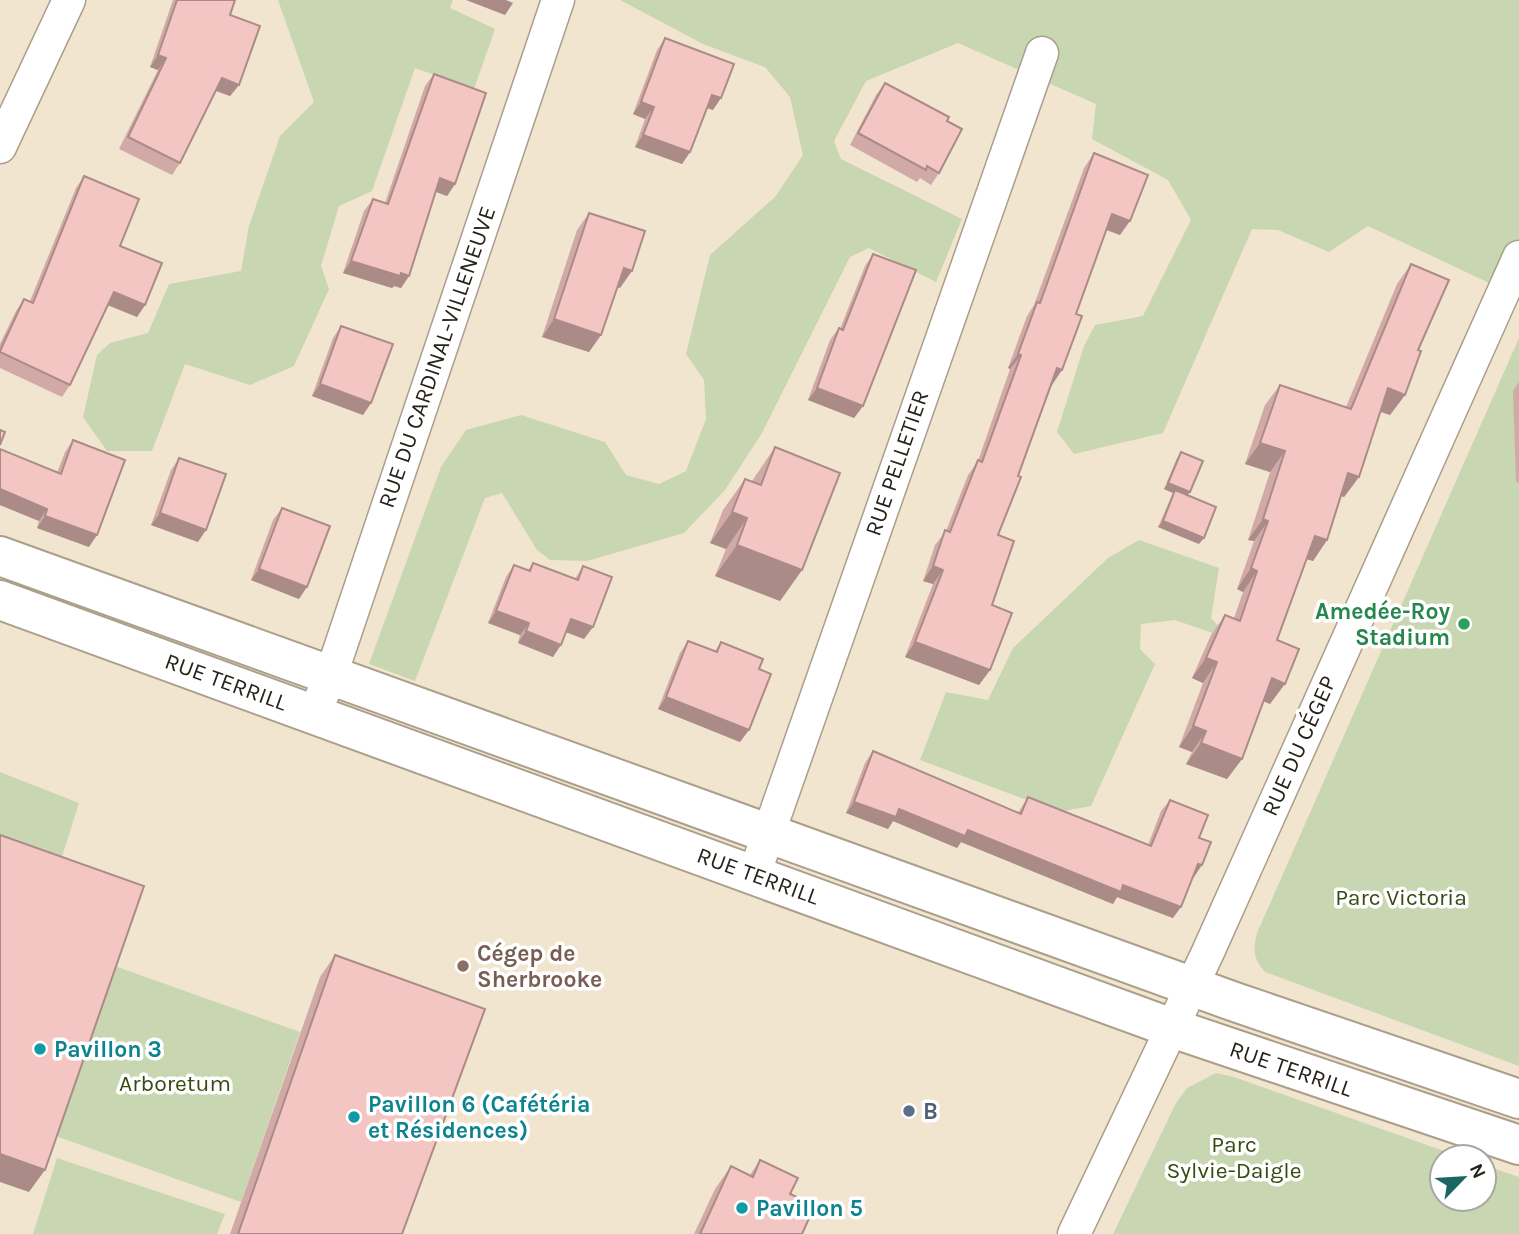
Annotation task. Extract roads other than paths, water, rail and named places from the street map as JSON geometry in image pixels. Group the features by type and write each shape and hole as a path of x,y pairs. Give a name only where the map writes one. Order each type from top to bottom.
{"street":[{"path":"0,147 69,0"},
{"name":"RUE DU CARDINAL-VILLENEUVE","path":"314,714 331,675 558,0"},
{"name":"RUE PELLETIER","path":"754,875 1042,53"},
{"name":"RUE DU CÉGEP","path":"1074,1234 1192,986 1519,257"},
{"name":"RUE TERRILL","path":"0,556 1192,986 1519,1099"},
{"name":"RUE TERRILL","path":"0,600 1172,1028 1519,1145"}],"place":[{"name":"Amedée-Roy Stadium","path":"1464,624"},
{"name":"Cégep de Sherbrooke","path":"463,966"},
{"name":"Pavillon 3","path":"40,1049"},
{"name":"B","path":"909,1111"},
{"name":"Pavillon 6 (Cafétéria et Résidences)","path":"354,1117"},
{"name":"Pavillon 5","path":"742,1208"}],"park label":[{"name":"Parc Victoria","path":"1401,897"},
{"name":"Arboretum","path":"175,1083"},
{"name":"Parc Sylvie-Daigle","path":"1234,1157"}]}
